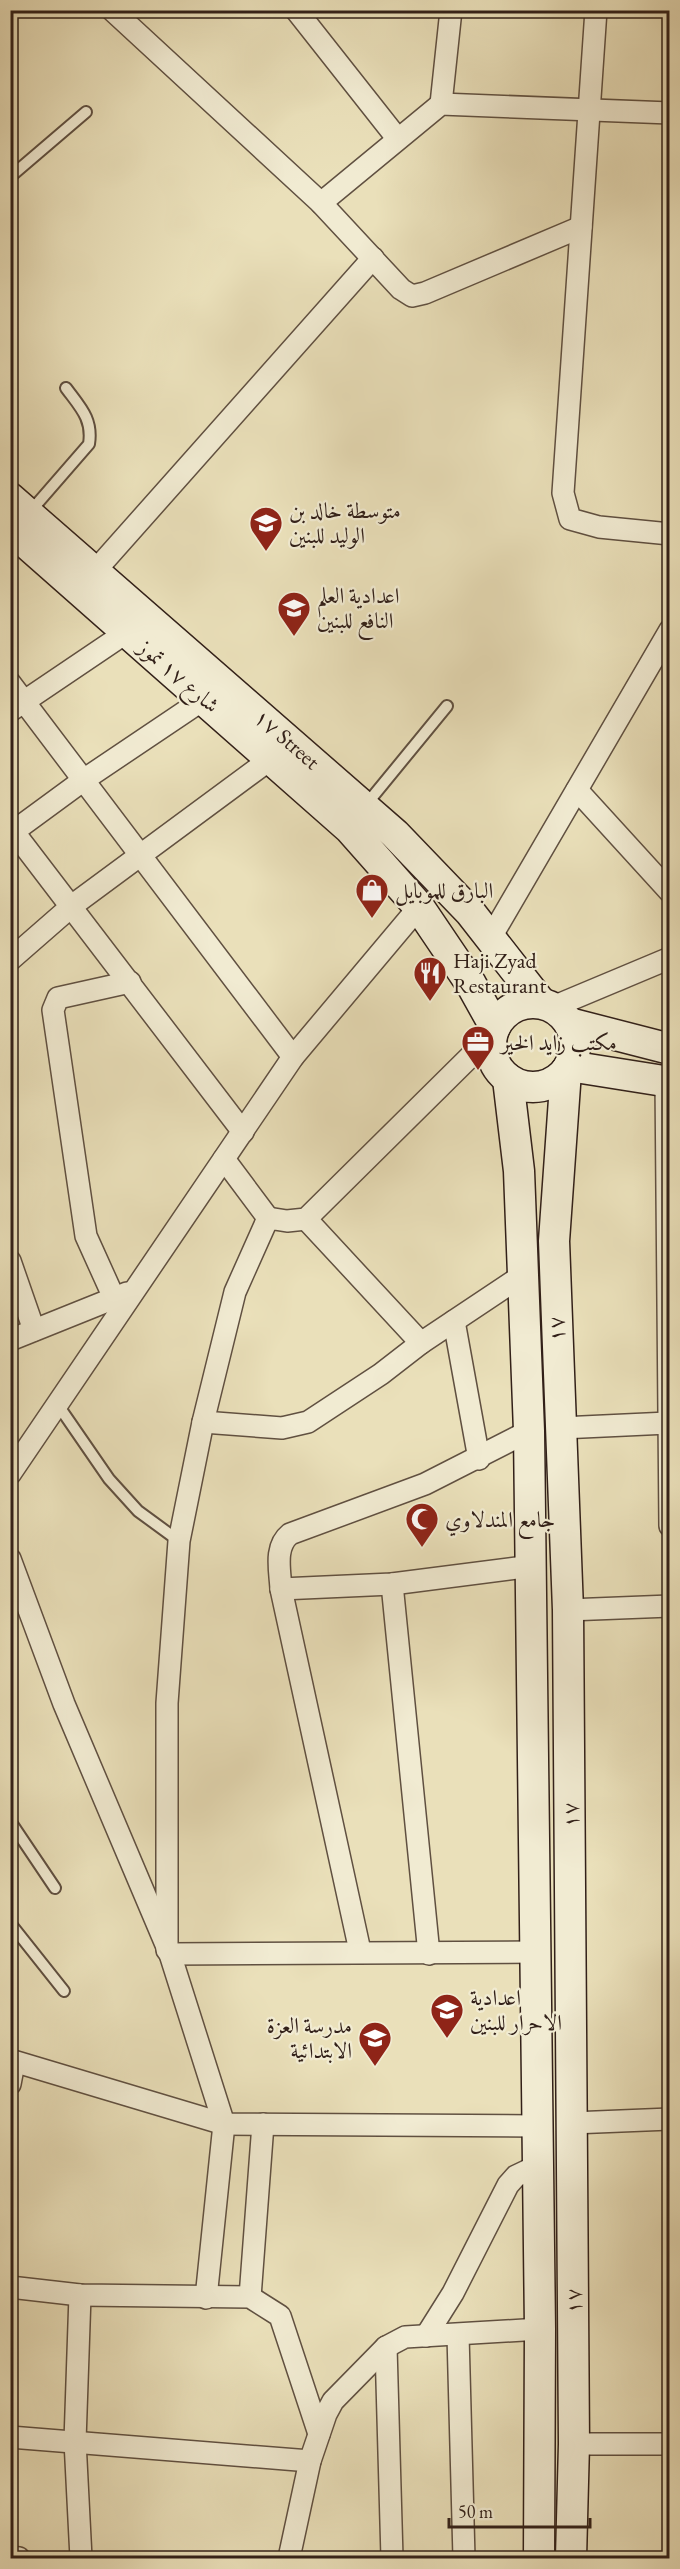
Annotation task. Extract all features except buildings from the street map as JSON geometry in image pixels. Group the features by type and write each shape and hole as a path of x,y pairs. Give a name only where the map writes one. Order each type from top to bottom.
{"main road":[{"name":"١٧ Street","path":"16,525 95,572 365,807 425,863 554,1011"},
{"name":"شارع ١٧ تموز","path":"16,525 127,632 350,829 419,907 471,984 493,1031"},
{"path":"554,1011 574,1037 574,1052 567,1069 544,1086 531,1087 508,1079 493,1059 493,1031 509,1010 530,1002 669,1049"},
{"path":"567,1069 668,1081"},
{"name":"١٧","path":"567,1069 554,1241 568,1610 574,2444 571,2559"},
{"name":"١٧","path":"508,1079 519,1171 532,1566 537,1952 536,2126 540,2329 539,2559"}],"street":[{"path":"112,10 321,202 401,289 412,296 581,227"},
{"path":"296,10 397,138"},
{"path":"441,104 451,10"},
{"path":"596,10 563,493 570,519 599,527 669,534"},
{"path":"321,202 441,104 589,108 669,113"},
{"path":"95,572 373,258"},
{"path":"18,706 127,632"},
{"path":"491,937 667,642"},
{"path":"10,682 18,706 85,779 293,1057"},
{"path":"204,699 12,831 73,905 243,1132"},
{"path":"10,960 73,905 272,758"},
{"path":"577,790 669,892"},
{"path":"10,1474 293,1057 419,907"},
{"path":"554,1011 669,958"},
{"path":"114,1298 86,1236 53,1010 58,998 130,982"},
{"path":"224,1159 268,1218 287,1221 306,1219 493,1031"},
{"path":"668,1081 669,1526"},
{"path":"168,1952 167,1703 179,1541 202,1422 235,1292 268,1218"},
{"path":"306,1219 421,1343"},
{"path":"10,1261 34,1330"},
{"path":"202,1422 282,1428 308,1422 523,1275"},
{"path":"10,1340 137,1288"},
{"path":"454,1321 479,1459"},
{"path":"561,1428 668,1423"},
{"path":"360,1951 281,1589 279,1552 282,1540 290,1533 425,1484 479,1459 529,1431"},
{"path":"10,1559 64,1704 168,1952 224,2124 206,2298"},
{"path":"281,1589 392,1584 532,1566"},
{"path":"392,1584 429,1954"},
{"path":"568,1610 669,1606"},
{"path":"168,1952 360,1951 429,1954 537,1952"},
{"path":"10,2084 13,2062 224,2124 536,2126"},
{"path":"572,2123 669,2119"},
{"path":"250,2297 263,2124"},
{"path":"426,2336 453,2293 508,2185 516,2176 537,2166"},
{"path":"10,2288 80,2295 250,2297 280,2316 319,2434"},
{"path":"80,2295 75,2441 81,2559"},
{"path":"289,2559 310,2461 333,2401 386,2347 405,2337 540,2329"},
{"path":"458,2335 464,2559"},
{"path":"386,2347 392,2559"},
{"path":"10,2437 310,2461"},
{"path":"574,2444 669,2444"},
{"path":"10,2558 19,2559"}],"lane":[{"path":"10,177 86,112"},
{"path":"16,525 88,444 91,430 87,416 66,388"},
{"path":"365,807 447,706"},
{"path":"58,1405 109,1479 138,1511 179,1541"},
{"path":"10,1821 55,1888"},
{"path":"10,1923 64,1991"}],"place":[{"name":"متوسطة خالد بن الوليد للبنين","path":"266,552"},
{"name":"اعدادية العلم النافع للبنين","path":"294,637"},
{"name":"البارق للموبايل","path":"372,919"},
{"name":"Haji Zyad Restaurant","path":"430,1002"},
{"name":"مكتب زايد الخير","path":"478,1071"},
{"name":"جامع المندلاوي","path":"422,1548"},
{"name":"اعدادية الاحرار للبنين","path":"447,2039"},
{"name":"مدرسة العزة الابتدائية","path":"375,2067"}]}
